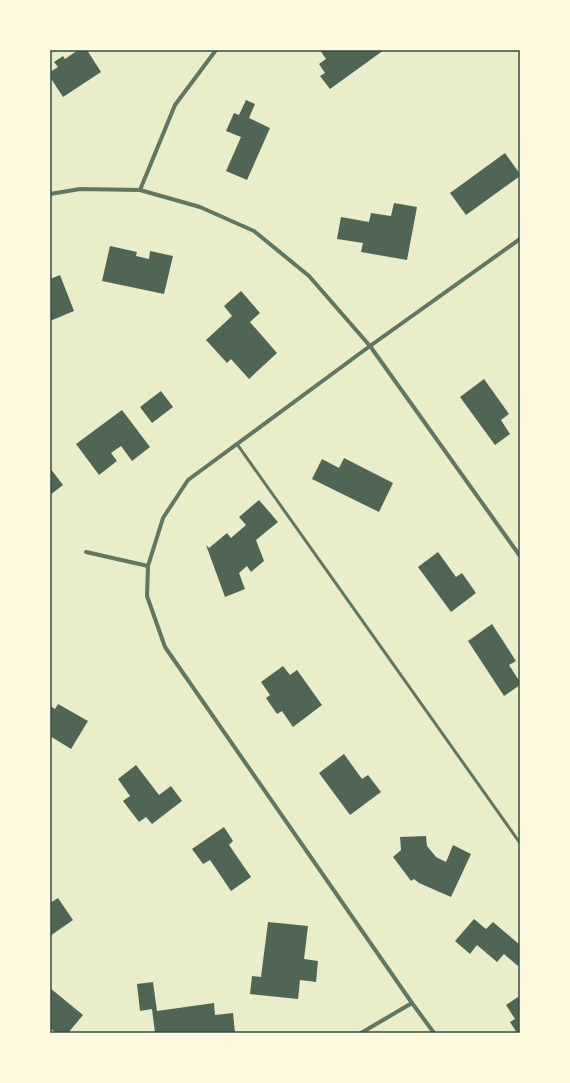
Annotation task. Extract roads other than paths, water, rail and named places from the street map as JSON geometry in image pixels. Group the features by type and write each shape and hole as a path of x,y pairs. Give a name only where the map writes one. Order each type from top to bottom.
{"street":[{"path":"140,190 175,105 216,50"},
{"path":"50,194 80,189 140,190 200,207 254,231 309,276 370,346 520,556"},
{"path":"434,1033 165,647 147,596 148,566 163,518 188,480 370,346 520,239"},
{"path":"86,552 148,566"},
{"path":"361,1033 412,1003"}],"lane":[{"path":"237,444 520,843"}]}
